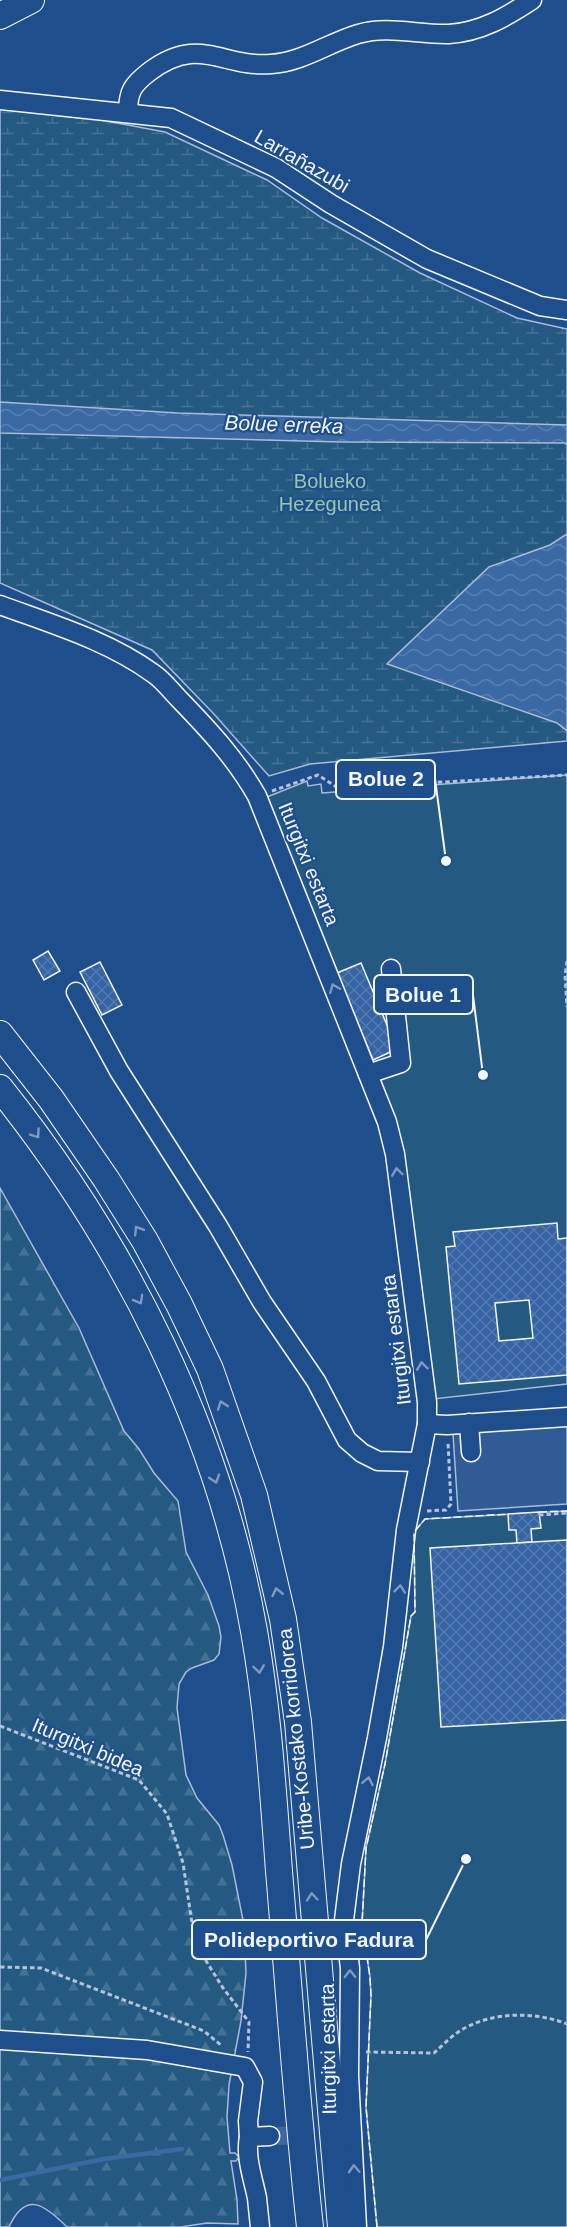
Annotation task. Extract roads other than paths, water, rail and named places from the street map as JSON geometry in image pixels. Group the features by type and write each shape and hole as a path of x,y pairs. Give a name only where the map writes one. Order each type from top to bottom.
{"highway":[{"path":"0,11 15,0"},
{"path":"0,16 31,0"},
{"name":"Uribe-Kostako korridorea","path":"0,1034 51,1099 145,1241 210,1369 254,1496 283,1619 298,1722 341,2227"},
{"name":"Uribe-Kostako korridorea","path":"0,1088 81,1198 144,1309 184,1393 224,1506 253,1629 267,1724 299,2127 310,2227"}],"street":[{"path":"128,113 128,93 140,78 163,61 173,58 193,53 222,56 252,64 271,64 293,60 358,34 389,30 450,34 479,28 500,22 532,0"},
{"name":"Larrañazubi","path":"0,100 171,118 276,168 331,204 427,259 540,306 567,310"},
{"name":"Iturgitxi estarta","path":"0,605 113,650 155,675 202,722 241,768 258,796 387,1122 395,1154 427,1424 406,1530 393,1647 351,1864 344,1920 350,1968 350,2052 357,2227"},
{"path":"368,1074 401,1063 391,969"},
{"path":"76,993 119,1071 218,1226 262,1302 316,1381 347,1440 362,1453 378,1461 420,1462"},
{"path":"427,1424 567,1416"},
{"path":"469,1423 471,1452"},
{"path":"0,2040 147,2050 245,2067 253,2082 248,2121 250,2169 257,2198 260,2227"},
{"path":"249,2137 270,2136"}],"water":[{"name":"Bolue erreka","path":"0,402 178,413 567,425 567,445 565,443 341,442 0,433"},
{"path":"567,534 567,731 557,723 387,664 489,567 550,545"}],"waterway":[{"path":"0,2180 104,2159 182,2149"}],"tunnel":[{"path":"270,2136 343,2135"}],"place":[{"name":"Bolue 2","path":"446,861"},
{"name":"Bolue 1","path":"483,1075"},
{"name":"Polideportivo Fadura","path":"466,1859"}],"park label":[{"name":"Bolueko Hezegunea","path":"330,492"}]}
